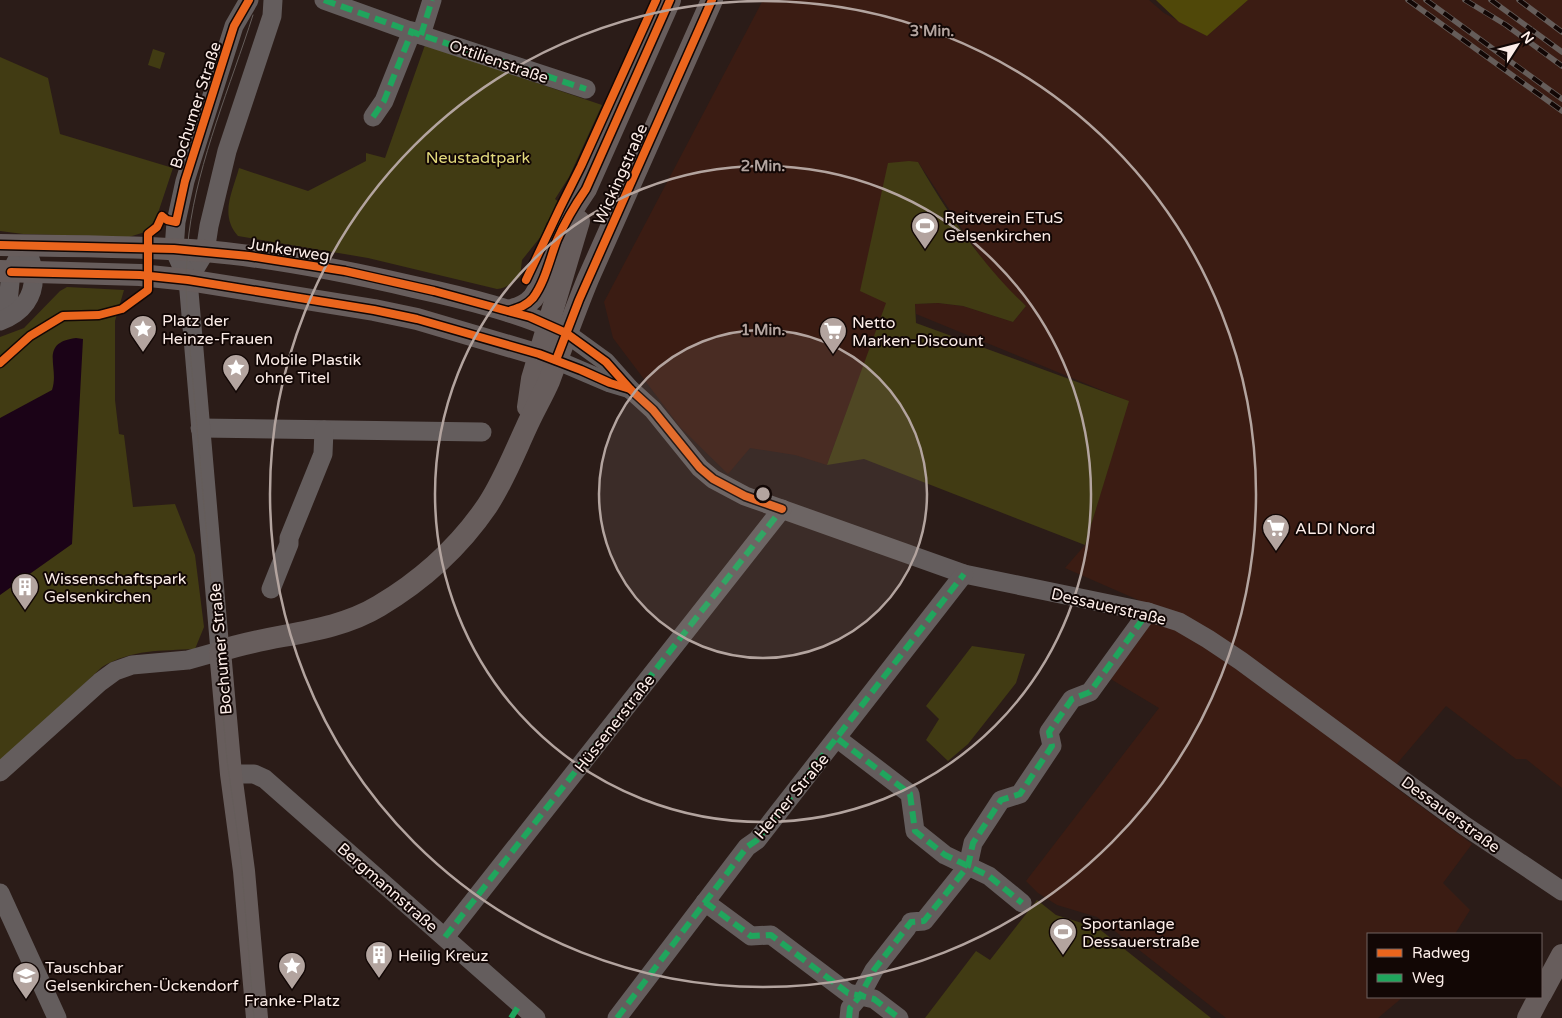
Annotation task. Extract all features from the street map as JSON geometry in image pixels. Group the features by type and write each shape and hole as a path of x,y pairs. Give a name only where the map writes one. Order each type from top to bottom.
{"main road":[{"name":"Wickingstraße","path":"509,311 526,304 533,298 570,213 586,189 670,0"},
{"name":"Wickingstraße","path":"557,329 633,177 712,0"},
{"name":"Wickingstraße","path":"220,651 252,642 339,624 377,608 400,594 439,562 462,538 487,506 504,476 525,429 530,393 548,357 557,329 586,189"},
{"name":"Junkerweg","path":"0,245 174,249 249,256 346,271 434,291 509,311 557,329"},
{"path":"5,271 140,275 188,280 374,310 417,320 548,357"},
{"name":"Bochumer Straße","path":"220,651 241,843 257,1018"},
{"path":"1542,991 1562,954"},
{"path":"1528,1018 1538,998"}],"street":[{"name":"Bochumer Straße","path":"220,651 188,280 174,249 176,222 185,181 234,26 249,0"},
{"path":"188,280 205,252 227,151 272,16 273,0"},
{"name":"Ottilienstraße","path":"324,0 586,90"},
{"path":"373,117 384,101 432,0"},
{"path":"0,315 8,303 5,271 25,245"},
{"path":"0,321 12,317 25,306 32,289 34,272 25,245"},
{"name":"Dessauerstraße","path":"557,329 606,362 630,389 653,410 689,456 713,479 745,496 964,574 1148,612 1178,622 1208,639 1465,826 1562,891"},
{"name":"Dessauerstraße","path":"548,357 610,383 630,389"},
{"path":"200,428 482,432"},
{"path":"271,589 289,544 289,538 323,454 324,430"},
{"name":"Hüssenerstraße","path":"446,937 782,509"},
{"name":"Herner Straße","path":"617,1018 747,847 757,840 838,739 964,574"},
{"path":"848,1018 850,1008 860,996 874,970 909,925 924,921 968,866 972,843 1001,800 1020,794 1052,746 1050,732 1072,699 1090,692 1148,612"},
{"path":"0,772 100,682 115,671 132,665 188,660 220,651"},
{"path":"838,739 910,794 915,831 945,855 989,876 1022,903"},
{"name":"Bergmannstraße","path":"232,774 254,774 265,779 446,937 515,1011 536,1018"},
{"path":"0,893 56,1018"},
{"path":"705,902 751,936 771,935 848,993 874,999 899,1018"}],"shaded area":[{"path":"763,0 1149,0 1164,13 1207,36 1248,0 1562,0 1562,788 1526,759 1516,759 1446,706 1384,779 1472,844 1443,883 1470,910 1456,933 1367,933 1367,998 1402,998 1378,1018 1226,1018 1097,917 1057,905 1038,893 1026,881 1159,708 1104,675 1152,606 1065,568 1085,545 1128,401 916,314 915,304 938,303 963,306 1013,322 1026,306 1007,288 982,259 918,162 887,303 827,465 795,455 750,448 728,474 680,427 613,338 604,302"},
{"path":"1156,0 1248,0 1207,36 1179,22"},
{"path":"76,338 83,339 72,544 0,595 0,418 52,390 54,381 54,351 57,345"}],"green space":[{"name":"Neustadtpark","path":"425,45 602,105 569,177 555,199 559,202 549,222 547,222 542,235 522,260 520,277 512,283 497,289 368,258 238,236 232,228 228,211 239,168 308,191 366,161 366,153 385,158"},
{"path":"153,49 165,53 160,69 148,65"},
{"path":"0,57 48,78 60,134 173,168 156,219 145,232 129,237 23,234 0,231"},
{"path":"918,162 941,201 980,256 1026,306 1013,322 963,306 938,303 915,304 916,323 1129,401 1085,545 864,459 827,465 886,303 860,291 888,163"},
{"name":"Wissenschaftspark Gelsenkirchen","path":"67,287 124,290 115,321 115,400 119,434 124,435 133,507 175,504 195,555 204,627 195,649 136,654 113,661 102,667 0,764 0,337 24,328 60,291"},
{"path":"972,646 1025,654 1016,683 968,744 948,761 926,740 939,719 926,706"},
{"name":"Sportanlage Dessauerstraße","path":"1037,900 1056,915 1098,928 1211,1018 925,1018 976,951 990,960"}],"tram line":[{"path":"253,15 216,123 200,178 189,233 186,281 188,328 227,760 241,858 254,1018"}],"railway":[{"path":"1408,0 1562,111"},
{"path":"1426,0 1562,99"},
{"path":"1465,0 1506,25 1562,66"},
{"path":"1491,0 1562,52"},
{"path":"1519,0 1562,32"}],"marked path":[{"path":"324,0 421,35 586,89"},
{"path":"421,35 432,0"},
{"path":"373,117 384,101 412,31"},
{"path":"445,937 782,509"},
{"path":"617,1018 747,847 757,840 964,574"},
{"path":"849,1018 850,1008 860,996 874,970 911,922 924,921 968,866 973,843 1001,800 1020,794 1052,746 1049,732 1072,699 1090,692 1148,612"},
{"path":"838,739 910,794 915,831 945,855 989,876 1022,903"},
{"path":"705,902 751,936 771,935 848,993 874,999 899,1018"},
{"path":"511,1018 520,1004"}],"cycle path":[{"path":"0,363 30,336 63,316 99,315 122,309 148,290 148,234 157,227 162,216 167,220 176,222 185,181 234,26 249,0"},
{"path":"526,280 581,166 656,0"},
{"path":"509,311 530,301 541,285 557,240 570,214 586,189 670,0"},
{"path":"556,360 579,300 712,0"},
{"path":"0,245 174,249 249,256 345,271 434,291 530,317 566,333 606,362 630,389 653,410 700,468 713,479 745,496 782,509"},
{"path":"11,272 140,275 188,280 374,310 417,319 539,354 610,383 630,389"}],"place":[{"name":"Reitverein ETuS Gelsenkirchen","path":"925,250"},
{"name":"Platz der Heinze-Frauen","path":"143,353"},
{"name":"Netto Marken-Discount","path":"833,355"},
{"name":"Mobile Plastik ohne Titel","path":"236,392"},
{"name":"ALDI Nord","path":"1276,552"},
{"name":"Wissenschaftspark Gelsenkirchen","path":"25,611"},
{"name":"Sportanlage Dessauerstraße","path":"1063,956"},
{"name":"Heilig Kreuz","path":"379,979"},
{"name":"Franke-Platz","path":"292,990"},
{"name":"Tauschbar Gelsenkirchen-Ückendorf","path":"26,1000"}]}
